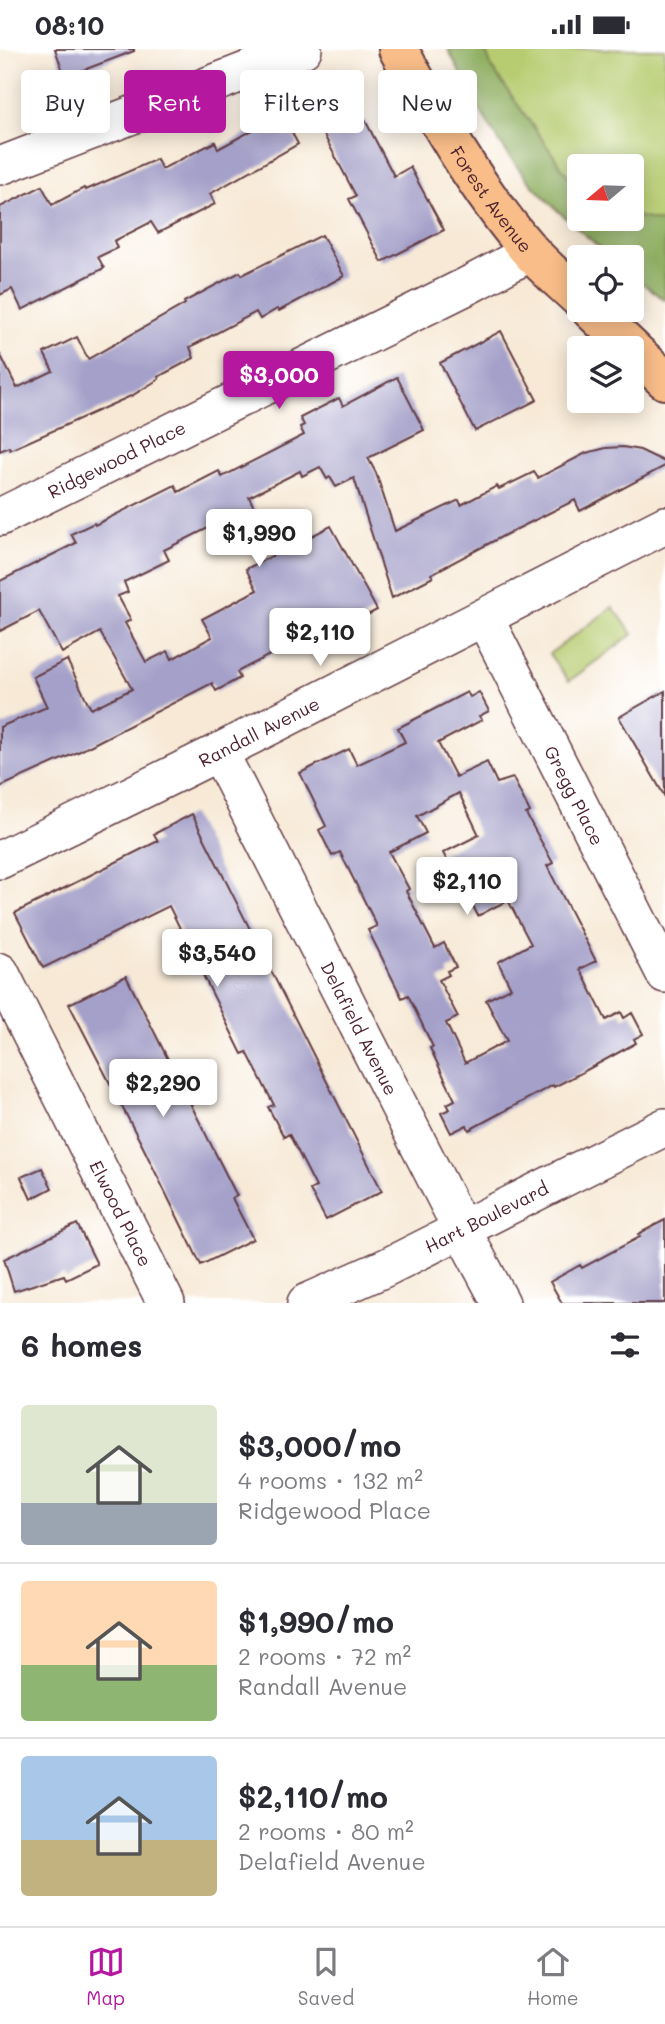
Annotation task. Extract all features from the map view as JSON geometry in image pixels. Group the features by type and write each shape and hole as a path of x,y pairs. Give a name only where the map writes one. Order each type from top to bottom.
{"main road":[{"name":"Forest Avenue","path":"398,49 444,130 500,214 531,252 567,286"},
{"path":"605,322 648,358"}],"street":[{"path":"0,160 303,49"},
{"name":"Ridgewood Place","path":"0,517 531,252"},
{"name":"Randall Avenue","path":"0,860 665,525"},
{"name":"Gregg Place","path":"484,617 665,974"},
{"name":"Delafield Avenue","path":"219,752 501,1303"},
{"name":"Elwood Place","path":"0,972 166,1303"},
{"name":"Hart Boulevard","path":"306,1303 385,1268 665,1127"}],"green space":[{"path":"448,49 665,49 665,300 644,284 644,245 597,245 581,231 644,231 644,154 567,154 567,218 516,166 491,128 477,103 477,70 459,70"},
{"path":"448,49 485,49 492,68 567,174 567,218 516,166 491,128 477,103 477,70 459,70"},
{"path":"644,218 665,223 665,300 644,284 644,245 597,245 581,231 644,231"},
{"path":"613,607 633,634 569,681 549,654"}],"building":[{"path":"55,49 134,49 84,70 62,70"},
{"path":"365,120 394,176 410,167 444,230 382,262 349,199 356,196 323,133 364,133"},
{"path":"247,133 292,133 298,144 210,194 215,204 158,233 151,222 114,241 117,248 98,257 104,268 22,310 12,289 0,295 0,207 42,186 52,205 84,188 86,190 157,159 161,168 164,168 215,142 218,149"},
{"path":"322,235 344,276 279,311 277,309 260,319 256,312 190,347 194,358 158,377 159,379 133,395 10,450 9,447 0,451 0,354 17,388 53,371 44,353 77,337 88,359 240,272 242,275"},
{"path":"501,331 537,400 475,431 440,363"},
{"path":"397,377 424,430 368,458 376,473 395,531 459,500 461,505 497,486 499,489 534,472 538,478 586,453 606,448 640,450 665,462 665,466 580,511 575,500 431,574 433,577 392,598 354,478 336,487 320,467 302,476 300,471 249,497 259,517 226,533 220,522 164,550 169,560 124,582 128,592 118,596 131,620 125,623 146,662 168,651 172,659 212,637 202,619 257,590 246,569 331,526 377,610 318,641 313,632 237,672 240,678 216,691 212,683 80,751 0,787 0,727 47,707 33,677 67,660 91,709 132,689 100,632 62,653 39,611 0,631 0,581 76,543 71,534 175,485 178,492 219,471 222,477 304,435 300,427 304,425 300,418 339,398 343,406"},
{"path":"665,691 665,797 619,717"},
{"path":"467,692 470,697 479,692 489,711 479,716 482,720 438,743 456,777 487,762 497,783 513,778 530,812 526,814 553,863 547,866 596,961 580,969 606,1020 621,1012 624,1018 632,1013 643,1034 634,1039 636,1043 554,1087 553,1085 469,1130 467,1125 451,1133 441,1113 450,1109 447,1104 455,1100 430,1048 433,1047 408,995 402,998 368,930 377,926 340,852 332,856 319,830 326,826 300,773 349,749 357,765 405,742 398,728","holes":["459,793 479,835 443,853 454,874 457,873 478,916 508,900 531,944 498,962 511,988 486,1000 507,1041 465,1063 446,1023 458,1017 439,980 449,975 447,971 456,967 444,943 435,948 389,852 426,833 417,816"]},
{"path":"192,814 382,1191 326,1220 310,1190 316,1187 289,1134 284,1137 268,1107 274,1105 247,1052 242,1054 169,906 43,968 15,913 158,841 154,834"},
{"path":"126,976 237,1196 232,1198 253,1239 201,1265 69,1004"},
{"path":"42,1168 52,1188 31,1199 21,1177"},
{"path":"665,1220 665,1303 562,1303 550,1282 640,1237 638,1234"},
{"path":"77,1224 97,1264 66,1279 64,1275 14,1291 4,1259"}]}
